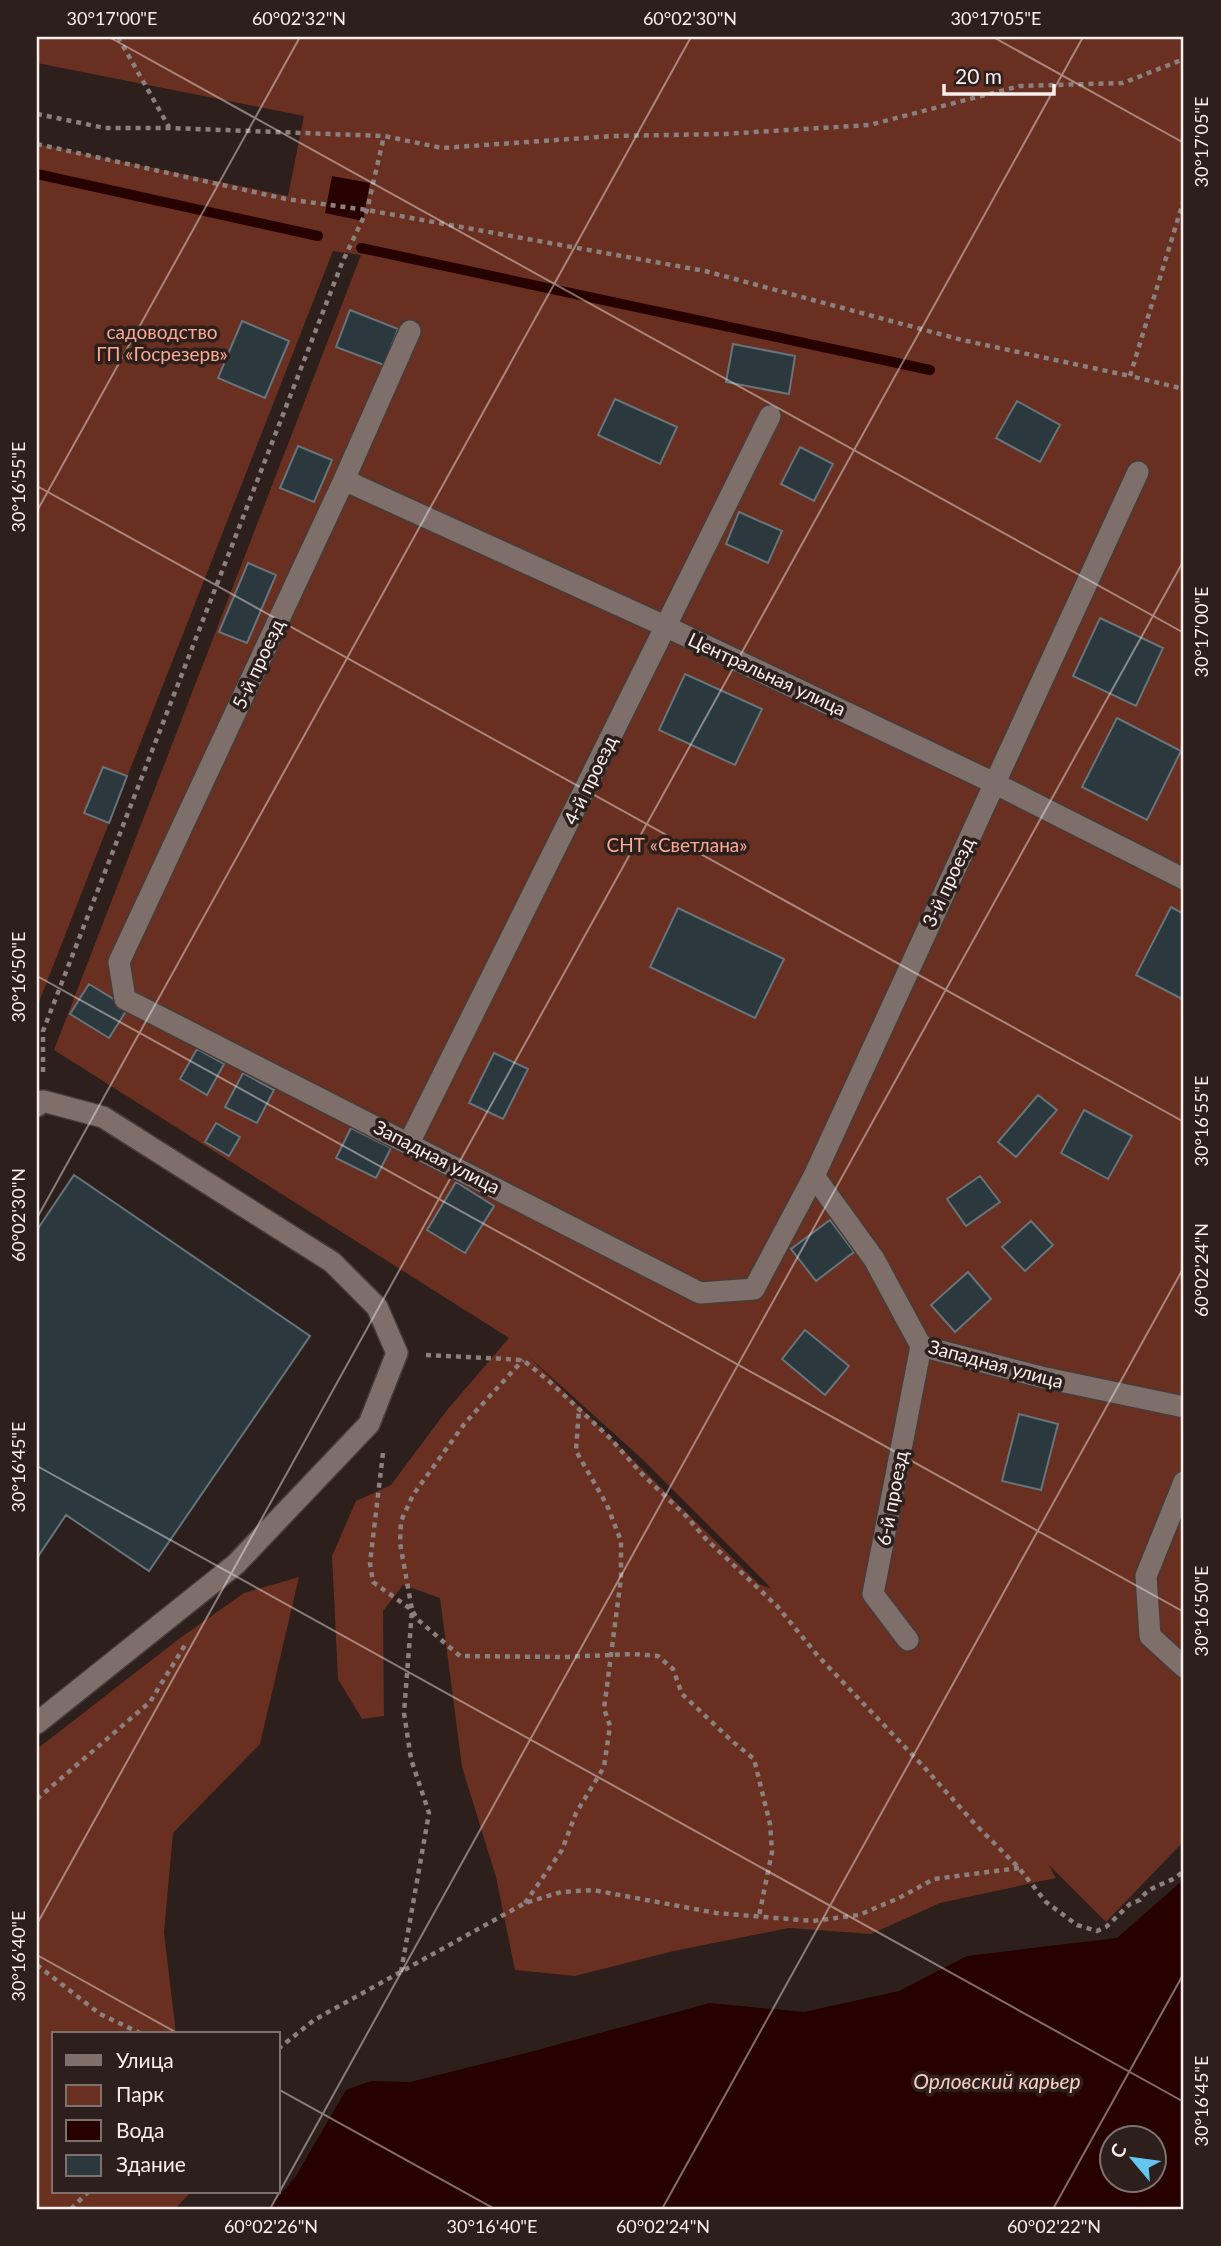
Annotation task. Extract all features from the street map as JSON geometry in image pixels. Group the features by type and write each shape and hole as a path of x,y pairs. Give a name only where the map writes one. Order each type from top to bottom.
{"street":[{"name":"5-й проезд","path":"125,999 119,962 344,480 410,331"},
{"name":"4-й проезд","path":"409,1143 770,416"},
{"name":"3-й проезд","path":"754,1289 814,1176 1138,472"},
{"name":"Центральная улица","path":"344,480 667,626 994,783 1184,879"},
{"name":"Западная улица","path":"125,999 700,1293 754,1289"},
{"path":"37,1723 236,1564 369,1424 397,1353 377,1307 332,1262 103,1117 40,1104"},
{"name":"Западная улица","path":"814,1176 874,1259 921,1346 1041,1377 1184,1407"},
{"name":"6-й проезд","path":"908,1640 873,1594 921,1346"},
{"path":"1184,1482 1146,1576 1150,1636 1184,1667"}],"path":[{"path":"118,37 169,128"},
{"path":"37,114 105,128 384,136 442,148 613,136 723,134 869,125 1020,86 1123,83 1184,59"},
{"path":"40,1104 43,1031 342,263 367,210 384,136"},
{"path":"37,144 286,199 367,210 705,271 962,340 1184,389"},
{"path":"1130,376 1184,199"},
{"path":"397,1353 523,1360 579,1407 705,1538 777,1606 818,1656 1019,1868 1046,1902 1077,1925 1097,1931 1106,1927 1130,1904 1140,1900 1146,1891 1177,1878 1184,1870"},
{"path":"401,1973 429,1813 411,1759 404,1713 412,1610 400,1543 401,1521 413,1496 465,1423 523,1360"},
{"path":"525,1903 562,1850 576,1813 604,1767 610,1726 604,1709 621,1578 621,1541 607,1505 576,1451 579,1407"},
{"path":"384,1441 370,1563 373,1582 412,1610 417,1619 460,1656 658,1656 673,1669 682,1694 754,1759 770,1824 772,1852 759,1916"},
{"path":"37,1800 150,1702 186,1644"},
{"path":"280,2047 314,2020 525,1903 561,1892 593,1890 716,1913 813,1922 859,1915 934,1879 1019,1868"},
{"path":"37,1965 100,2014 138,2032"},
{"path":"71,2209 86,2194"}],"green space":[{"name":"СНТ «Светлана»","path":"37,37 1184,37 1184,1841 1106,1922 1048,1864 1056,1878 940,1903 871,1934 789,1928 674,1951 575,1976 515,1970 496,1877 462,1767 440,1598 403,1585 383,1611 384,1716 362,1719 338,1679 332,1556 356,1501 391,1485 447,1410 509,1338 54,1050 361,255 333,251 37,1007 37,144 288,196 304,116 37,63","holes":["528,1356 641,1458 772,1589 759,1584"]},
{"path":"299,1577 260,1744 173,1833 164,1932 176,2032 52,2032 52,2194 189,2194 175,2209 43,2209 37,2206 37,1749 180,1638 244,1593"}],"water":[{"path":"332,176 370,183 363,221 325,213"},
{"name":"Орловский карьер","path":"1184,1879 1184,2209 268,2209 296,2176 346,2090 371,2081 410,2082 710,2003 804,2012 899,1991 967,1956 1117,1938"}],"building":[{"path":"350,310 398,329 384,365 336,347"},
{"path":"242,321 289,341 265,398 218,378"},
{"path":"733,344 795,356 789,394 726,382"},
{"path":"615,399 677,427 660,464 598,435"},
{"path":"1017,401 1060,425 1040,462 996,438"},
{"path":"298,446 332,460 314,502 280,488"},
{"path":"800,447 833,464 814,501 781,484"},
{"path":"739,512 782,531 768,563 726,544"},
{"path":"248,563 276,575 247,643 219,632"},
{"path":"1100,618 1163,648 1136,706 1073,676"},
{"path":"685,674 762,709 735,765 659,730"},
{"path":"1117,718 1181,751 1147,820 1082,787"},
{"path":"103,767 127,776 109,823 84,813"},
{"path":"1171,907 1184,914 1184,1000 1136,975"},
{"path":"678,908 784,959 755,1018 650,967"},
{"path":"89,984 128,1008 109,1038 70,1014"},
{"path":"197,1049 224,1064 207,1095 180,1079"},
{"path":"494,1053 528,1069 503,1119 469,1103"},
{"path":"243,1073 274,1090 257,1123 225,1107"},
{"path":"1038,1095 1057,1110 1016,1157 998,1142"},
{"path":"1084,1110 1132,1136 1108,1179 1061,1153"},
{"path":"216,1123 240,1137 229,1156 205,1142"},
{"path":"351,1128 391,1148 376,1178 336,1158"},
{"path":"74,1175 310,1336 149,1571 66,1515 37,1558 37,1230"},
{"path":"980,1176 1000,1202 966,1226 947,1199"},
{"path":"456,1182 494,1206 465,1253 427,1230"},
{"path":"830,1220 854,1252 816,1281 791,1249"},
{"path":"1031,1221 1053,1245 1025,1271 1002,1247"},
{"path":"968,1272 991,1299 955,1332 931,1305"},
{"path":"805,1330 849,1366 825,1395 782,1359"},
{"path":"1019,1414 1058,1424 1041,1490 1002,1481"}],"waterway":[{"path":"37,174 318,236"},
{"path":"361,248 930,370"}],"park label":[{"name":"садоводство ГП «Госрезерв»","path":"162,343"}]}
